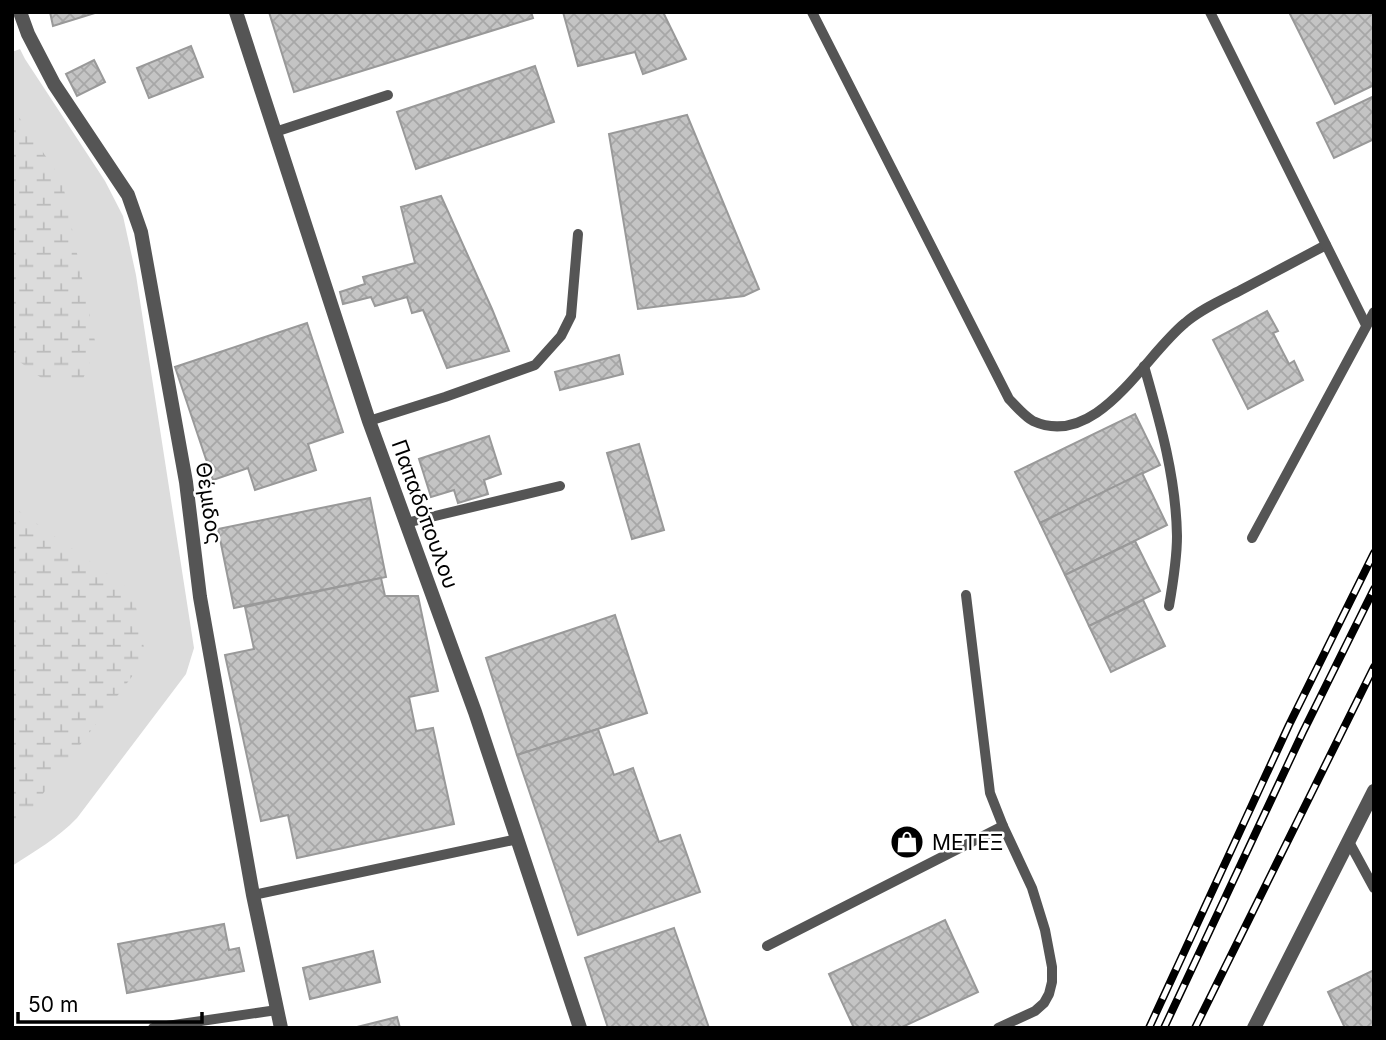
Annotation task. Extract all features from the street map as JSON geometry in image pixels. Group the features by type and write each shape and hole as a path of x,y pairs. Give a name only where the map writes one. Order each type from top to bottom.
{"street":[{"name":"Θέμιδος","path":"20,12 54,84 128,195 141,232 186,482 200,597 253,895 281,1028"},
{"name":"Παπαδόπουλου","path":"236,12 369,421 475,712 580,1028"},
{"path":"1254,1028 1374,791"}],"lane":[{"path":"813,12 1009,400 1030,420 1052,427 1073,424 1093,415 1117,398 1144,366 1193,317 1326,245"},
{"path":"1210,12 1366,325"},
{"path":"275,132 388,95"},
{"path":"369,421 535,365 561,336 571,316 578,234"},
{"path":"1252,538 1374,312"},
{"path":"1144,366 1173,479 1177,539 1170,606"},
{"path":"406,523 560,486"},
{"path":"966,595 990,793 1032,888 1049,948 1052,982 1044,1003 1035,1011 998,1028"},
{"path":"768,946 1003,826"},
{"path":"253,895 518,839"},
{"path":"1349,842 1374,888"},
{"path":"153,1028 277,1010"}],"green space":[{"path":"20,49 105,181 123,216 136,275 194,648 186,674 77,818 54,838 12,866 12,52"},
{"path":"12,107 62,180 96,346 83,379 44,380 12,354"},
{"path":"12,506 133,592 146,658 14,832 12,832"}],"building":[{"path":"50,12 98,12 53,26"},
{"path":"269,12 531,12 533,18 294,92"},
{"path":"563,12 663,12 686,59 643,74 635,52 578,66"},
{"path":"1289,12 1374,12 1374,85 1335,104"},
{"path":"191,46 203,77 149,98 137,68"},
{"path":"94,60 105,82 77,96 66,74"},
{"path":"535,66 554,122 416,169 397,112"},
{"path":"1374,96 1374,139 1334,158 1317,123"},
{"path":"687,115 759,289 744,296 638,309 609,134"},
{"path":"441,196 509,351 447,368 423,310 412,313 407,297 375,306 371,297 343,304 340,292 365,284 363,277 415,263 401,207"},
{"path":"1267,311 1278,331 1273,333 1289,364 1294,361 1303,380 1248,409 1213,340"},
{"path":"307,323 343,432 308,444 316,470 255,490 248,468 213,480 175,367"},
{"path":"619,355 623,374 560,390 555,372"},
{"path":"1135,414 1160,465 1040,523 1015,472"},
{"path":"489,436 501,474 484,480 488,494 458,503 454,490 431,497 419,459"},
{"path":"639,444 664,530 632,539 607,453"},
{"path":"1142,473 1167,525 1065,575 1040,523"},
{"path":"370,498 386,577 234,608 218,529"},
{"path":"1135,541 1160,591 1089,626 1065,575"},
{"path":"381,578 385,596 418,596 438,691 409,697 416,731 433,728 454,824 297,858 288,815 261,821 225,655 254,649 245,607"},
{"path":"1143,600 1165,646 1111,672 1089,626"},
{"path":"615,615 647,713 517,755 486,658"},
{"path":"598,729 614,775 633,768 659,842 680,835 700,892 578,935 517,755"},
{"path":"945,920 978,992 900,1028 854,1028 829,974"},
{"path":"224,924 229,950 239,948 244,971 127,993 118,944"},
{"path":"674,928 709,1028 608,1028 585,958"},
{"path":"373,951 380,982 310,999 303,968"},
{"path":"1374,970 1374,1028 1345,1028 1328,992"},
{"path":"397,1017 400,1028 353,1028"}],"railway":[{"path":"1149,1028 1289,725 1374,553"},
{"path":"1164,1028 1303,732 1374,589"},
{"path":"1195,1028 1374,667"}],"place":[{"name":"ΜΕΤΕΞ","path":"907,842"}]}
